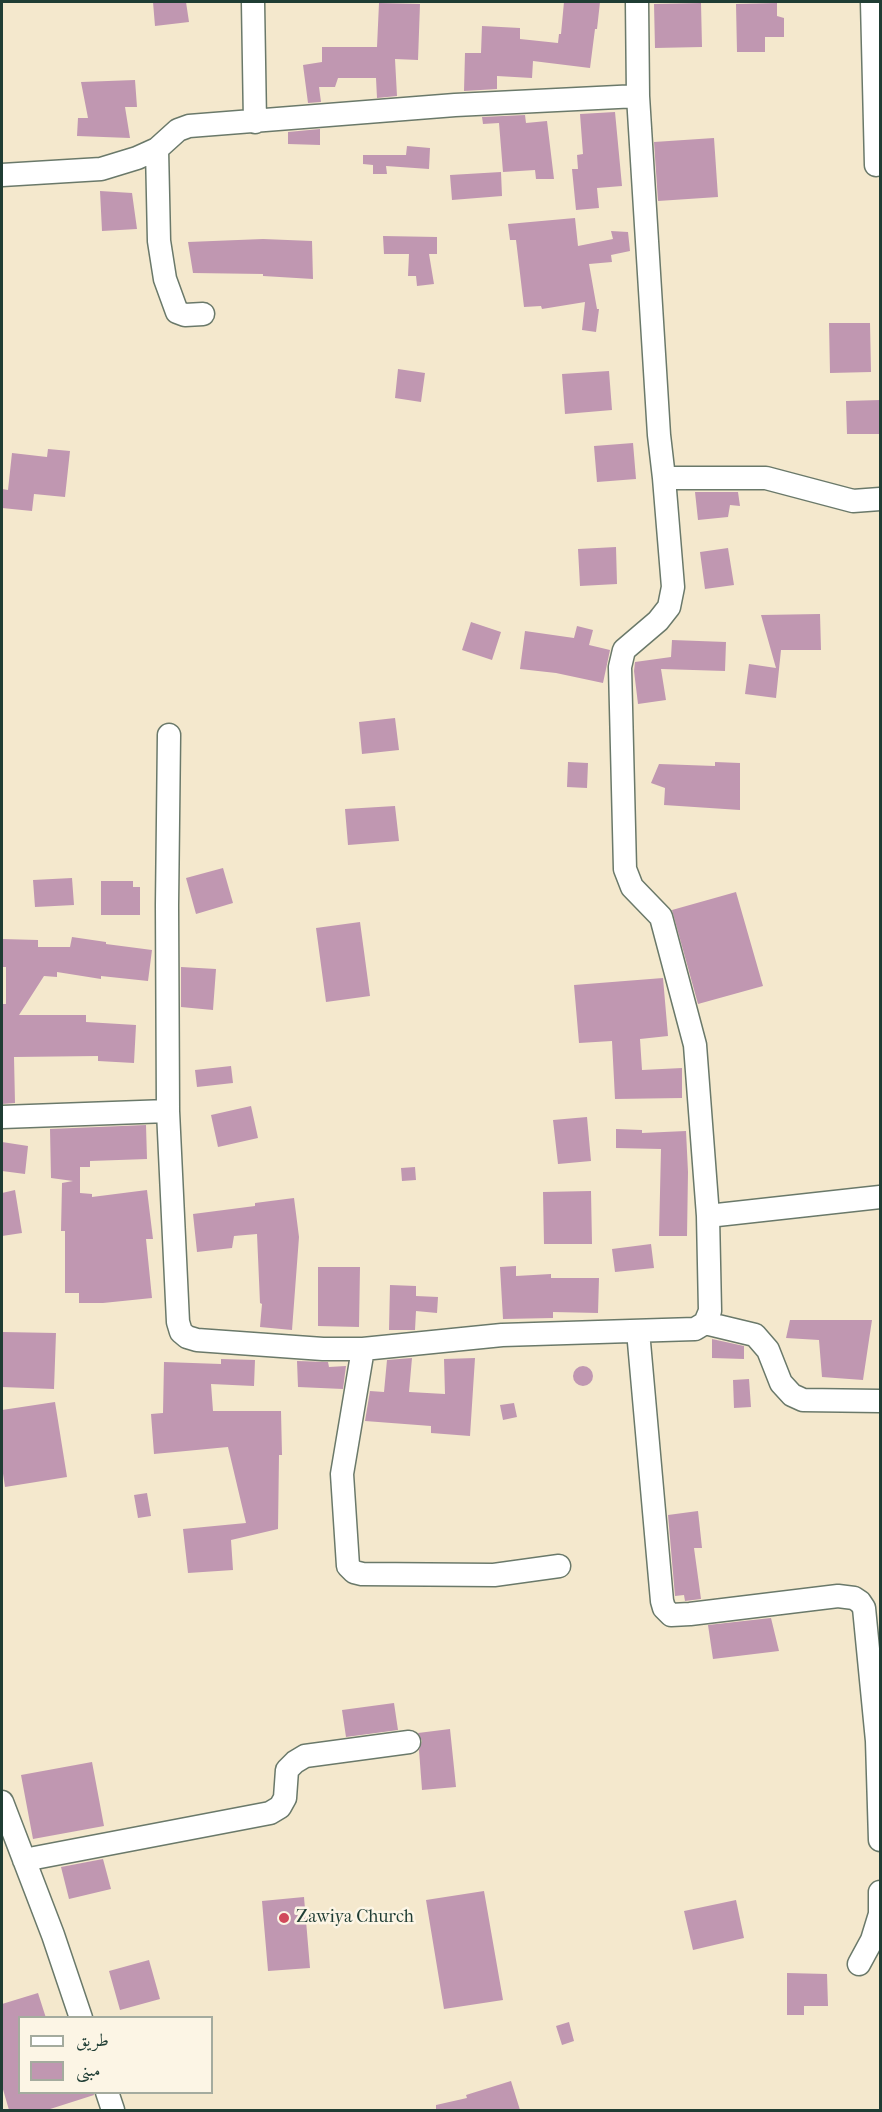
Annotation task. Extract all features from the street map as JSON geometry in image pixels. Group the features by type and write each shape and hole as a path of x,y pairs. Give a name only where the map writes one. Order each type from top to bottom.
{"street":[{"path":"253,2 255,122"},
{"path":"170,735 167,905 168,1112 178,1322 181,1332 197,1340 323,1349 363,1349 502,1335 695,1329 705,1323 710,1311 708,1216 695,1045 661,917 632,887 625,869 620,668 624,650 658,621 669,607 672,587 659,435 638,96 636,2"},
{"path":"872,2 876,165"},
{"path":"2,175 101,169 157,149 178,130 189,126 455,105 638,96"},
{"path":"157,149 159,241 165,279 177,312 185,315 203,314"},
{"path":"664,478 766,478 843,499 854,501 880,499"},
{"path":"2,1117 168,1112"},
{"path":"708,1216 880,1197"},
{"path":"705,1323 755,1335 768,1350 781,1383 792,1395 803,1400 880,1401"},
{"path":"638,1331 664,1608 671,1615 838,1596 854,1598 860,1602 864,1608 879,1741 880,1840"},
{"path":"363,1349 342,1474 348,1566 354,1572 362,1574 494,1575 560,1566"},
{"path":"24,1860 270,1813 280,1807 285,1798 287,1770 305,1756 409,1742"},
{"path":"2,1802 53,1935 80,2016"},
{"path":"859,1964 872,1940 880,1914 880,1892"},
{"path":"108,2094 113,2110"}],"building":[{"path":"153,2 186,2 189,22 155,26"},
{"path":"564,2 600,2 590,68 533,61 532,78 497,76 497,89 464,91 465,53 481,53 482,26 520,28 520,39 558,43"},
{"path":"379,3 420,4 418,60 395,59 397,96 377,98 376,78 338,78 335,87 319,87 321,102 308,103 303,65 322,62 322,47 377,47"},
{"path":"701,3 702,47 655,48 654,4"},
{"path":"777,3 777,16 784,18 784,37 765,37 765,52 737,52 736,4"},
{"path":"135,80 137,107 125,107 130,138 77,136 78,118 88,118 81,82"},
{"path":"615,112 622,186 597,188 599,208 576,210 572,169 578,169 577,155 583,154 580,114"},
{"path":"525,115 526,123 547,121 554,179 536,179 535,170 503,172 499,123 483,124 482,117"},
{"path":"320,129 320,145 288,144 288,132"},
{"path":"714,138 718,197 658,201 654,142"},
{"path":"407,146 430,148 429,169 386,166 387,174 373,174 373,165 363,164 363,155 406,155"},
{"path":"501,172 502,196 452,200 450,175"},
{"path":"100,191 132,193 137,229 102,231"},
{"path":"575,218 578,246 613,239 611,231 628,232 630,251 611,255 612,262 589,264 597,309 599,309 596,332 582,330 585,302 542,309 541,306 524,307 516,240 510,240 508,224"},
{"path":"383,236 437,237 437,254 429,254 434,284 417,286 416,276 408,276 409,254 384,254"},
{"path":"263,239 312,241 313,279 263,276 263,274 193,273 188,242"},
{"path":"829,323 870,323 871,372 830,373"},
{"path":"398,369 425,373 421,402 395,398"},
{"path":"609,371 612,410 565,414 562,374"},
{"path":"880,400 880,434 847,434 846,401"},
{"path":"633,443 636,479 597,482 594,446"},
{"path":"48,449 70,451 65,497 34,494 32,511 2,508 2,489 8,490 12,453 47,457"},
{"path":"695,492 738,492 740,506 730,505 728,517 698,520"},
{"path":"616,547 617,584 580,586 578,549"},
{"path":"728,548 734,585 705,589 700,552"},
{"path":"820,614 821,650 781,650 776,698 745,694 749,664 776,668 761,615"},
{"path":"471,622 501,632 492,660 462,650"},
{"path":"577,626 593,630 589,645 610,650 603,683 556,673 520,669 525,631 574,638"},
{"path":"672,640 726,642 725,671 661,669 666,700 638,704 635,662 671,657"},
{"path":"395,718 399,750 362,754 359,722"},
{"path":"568,762 588,763 587,788 567,787"},
{"path":"715,762 740,763 740,810 664,805 665,788 651,783 659,764 715,766"},
{"path":"395,806 399,841 348,845 345,809"},
{"path":"223,868 233,903 196,914 186,878"},
{"path":"72,878 74,905 35,907 33,880"},
{"path":"101,881 133,881 133,887 140,887 140,915 101,915"},
{"path":"736,892 763,986 698,1004 672,910"},
{"path":"360,922 370,996 326,1002 316,928"},
{"path":"72,937 152,950 148,981 101,976 101,979 57,972 57,977 44,976 19,1015 86,1015 86,1022 136,1025 134,1063 98,1061 98,1056 14,1057 15,1103 2,1104 2,1004 6,1004 6,967 2,967 2,939 38,940 38,947 70,947"},
{"path":"181,967 216,969 213,1010 181,1007"},
{"path":"663,978 668,1036 640,1039 642,1070 682,1068 682,1098 615,1099 612,1041 579,1043 574,985"},
{"path":"231,1066 233,1083 197,1087 195,1070"},
{"path":"251,1106 258,1138 218,1147 211,1115"},
{"path":"587,1117 591,1161 558,1164 553,1120"},
{"path":"146,1125 147,1159 90,1161 90,1167 80,1167 80,1193 92,1194 92,1197 147,1190 153,1239 146,1239 152,1298 79,1303 79,1293 65,1293 65,1231 61,1231 62,1183 73,1181 51,1178 50,1129"},
{"path":"616,1129 642,1130 642,1133 686,1131 687,1236 659,1236 661,1149 616,1148"},
{"path":"2,1142 28,1146 25,1174 2,1171"},
{"path":"415,1167 416,1180 402,1181 401,1168"},
{"path":"15,1190 22,1233 2,1236 2,1193"},
{"path":"591,1191 592,1244 544,1244 543,1192"},
{"path":"294,1198 299,1237 292,1330 260,1327 262,1304 260,1303 257,1234 234,1236 232,1248 197,1252 193,1214"},
{"path":"651,1244 654,1268 615,1272 612,1249"},
{"path":"516,1266 516,1276 551,1274 551,1278 599,1278 598,1313 553,1312 553,1318 503,1319 500,1267"},
{"path":"318,1267 360,1267 359,1327 318,1326"},
{"path":"390,1285 416,1286 416,1296 438,1297 437,1313 416,1311 415,1330 389,1330"},
{"path":"790,1320 872,1320 863,1380 822,1377 819,1340 786,1338"},
{"path":"2,1332 56,1333 54,1389 2,1387"},
{"path":"712,1339 744,1346 744,1359 712,1358"},
{"path":"412,1358 409,1392 445,1394 444,1359 475,1358 470,1436 431,1433 431,1426 365,1421 370,1391 384,1392 387,1360"},
{"path":"221,1359 255,1360 254,1386 211,1384 213,1411 281,1411 282,1455 279,1455 278,1529 231,1540 233,1570 188,1573 183,1529 246,1523 228,1447 154,1454 151,1414 163,1413 164,1362 221,1364"},
{"path":"297,1361 328,1362 329,1367 346,1366 343,1389 298,1387"},
{"path":"583,1366 590,1369 593,1376 590,1383 583,1386 576,1383 573,1376 576,1369"},
{"path":"749,1379 751,1407 734,1408 733,1380"},
{"path":"55,1402 67,1477 5,1487 2,1467 2,1410"},
{"path":"514,1403 517,1417 503,1420 500,1405"},
{"path":"147,1493 151,1516 138,1518 134,1495"},
{"path":"698,1511 702,1548 694,1548 701,1599 685,1601 684,1595 675,1596 668,1515"},
{"path":"771,1618 779,1651 713,1659 708,1625"},
{"path":"394,1703 398,1730 346,1737 342,1710"},
{"path":"450,1729 456,1787 422,1790 419,1750 422,1741 418,1733"},
{"path":"92,1762 104,1826 33,1839 21,1775"},
{"path":"103,1859 111,1889 69,1899 61,1867"},
{"path":"484,1891 503,2000 444,2009 426,1900"},
{"path":"304,1897 310,1968 268,1971 262,1901"},
{"path":"736,1900 744,1938 693,1950 684,1911"},
{"path":"149,1960 160,1999 120,2010 109,1971"},
{"path":"787,1973 827,1974 828,2006 804,2006 804,2015 787,2015"},
{"path":"38,1993 45,2016 18,2016 18,2094 94,2095 47,2110 9,2110 2,2086 2,2004"},
{"path":"569,2022 574,2041 562,2045 556,2026"},
{"path":"511,2081 520,2110 436,2110 436,2105 467,2098 466,2095"}],"place":[{"name":"Zawiya Church","path":"284,1918"}]}
